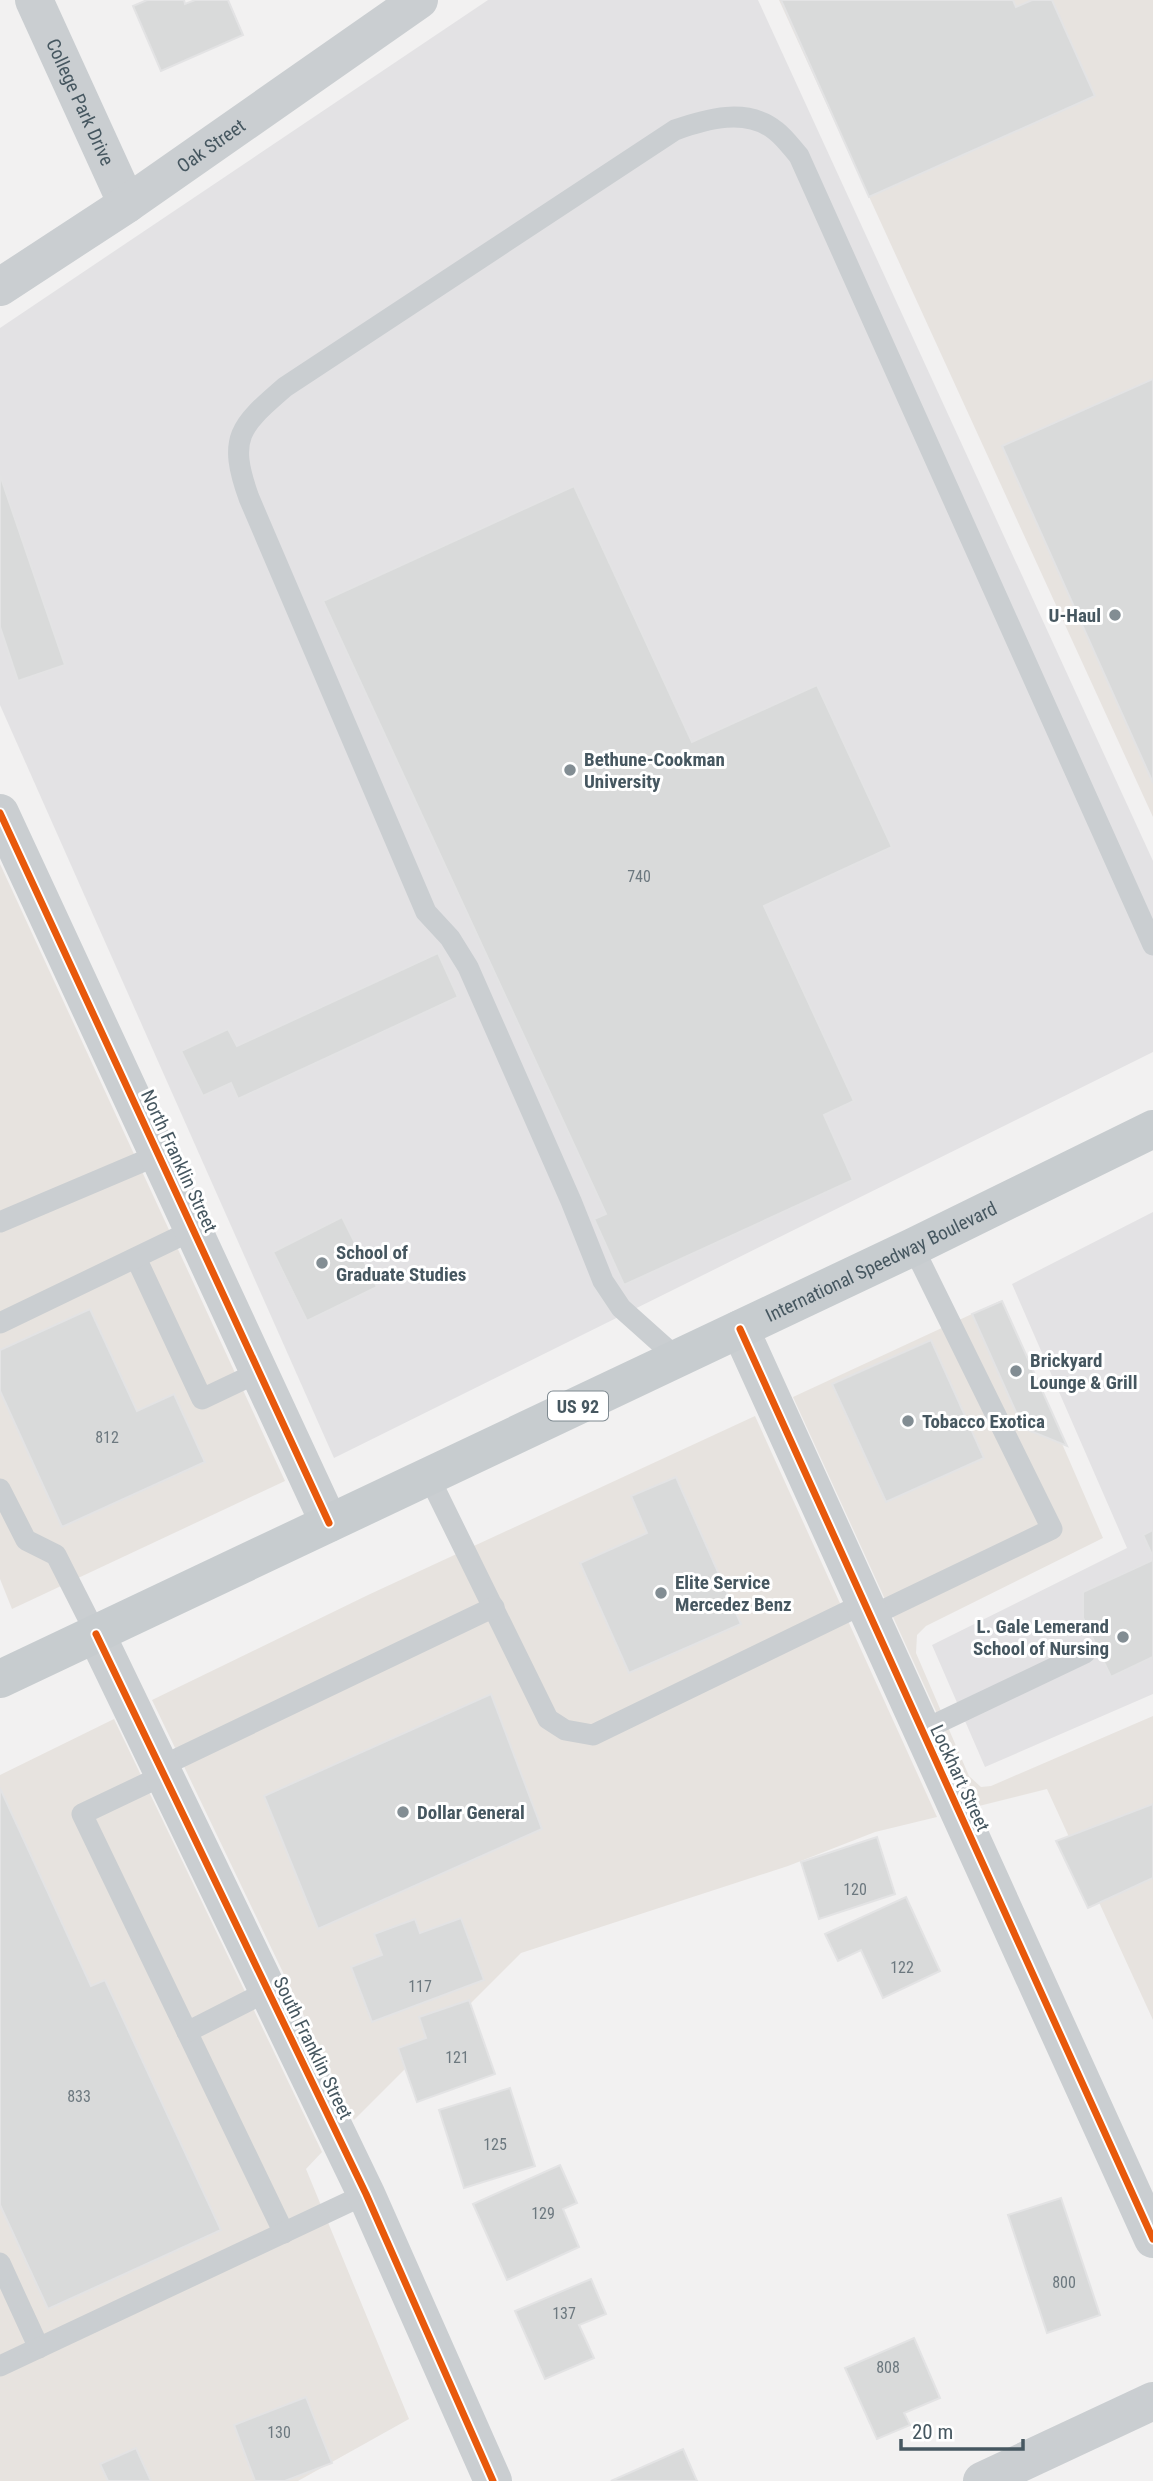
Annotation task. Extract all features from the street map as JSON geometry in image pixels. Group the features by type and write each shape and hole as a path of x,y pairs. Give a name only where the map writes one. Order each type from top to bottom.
{"main road":[{"name":"International Speedway Boulevard","path":"0,1679 913,1247 1153,1129"}],"street":[{"name":"College Park Drive","path":"34,0 127,204"},
{"name":"Oak Street","path":"0,287 127,204 419,0"},
{"name":"North Franklin Street","path":"0,813 329,1523"},
{"name":"Lockhart Street","path":"740,1329 1153,2239"},
{"name":"South Franklin Street","path":"96,1634 366,2194 492,2481"},
{"path":"982,2481 1153,2401"}],"lane":[{"path":"678,1359 621,1308 603,1281 468,967 450,938 426,912 249,498 240,472 240,442 246,421 285,387 675,130 711,117 744,117 775,130 799,156 1153,945"},
{"path":"0,1222 158,1155"},
{"path":"0,1323 193,1230"},
{"path":"429,1476 548,1719 565,1730 593,1735 866,1610 1052,1529 913,1247"},
{"path":"136,1258 202,1399 259,1372"},
{"path":"0,1489 26,1540 56,1555 96,1634"},
{"path":"284,2233 82,1814 162,1771 494,1607"},
{"path":"921,1731 1085,1653"},
{"path":"187,2032 268,1991"},
{"path":"0,2366 366,2194"},
{"path":"0,2263 39,2348"}],"shaded area":[{"name":"Bethune-Cookman University","path":"488,0 758,0 1153,861 1153,1052 334,1458 0,705 0,328"},
{"path":"779,0 1153,0 1153,817"},
{"path":"0,864 285,1481 12,1609 0,1579"},
{"path":"1153,1212 1153,1694 985,1767 932,1645 1127,1548 1012,1284"},
{"path":"1000,1301 1103,1538 926,1626 917,1635 916,1653 969,1776 981,1787 991,1786 1153,1716 1153,2020 1047,1789 979,1806 793,1397"},
{"path":"755,1416 937,1817 875,1832 788,1866 521,1953 354,2120 152,1700 368,1595"},
{"path":"114,1719 322,2152 306,2169 409,2419 298,2481 0,2481 0,1775"}],"building":[{"path":"147,0 184,0 185,4 195,0 228,0 243,35 161,71 133,6"},
{"path":"781,0 1013,0 1016,7 1032,0 1052,0 1095,96 869,197"},
{"name":"U-Haul","path":"1153,379 1153,783 1002,446"},
{"path":"0,475 65,665 18,681 0,627"},
{"path":"574,486 692,742 817,685 892,847 764,906 854,1101 824,1115 853,1180 624,1285 594,1219 606,1214 323,601"},
{"path":"438,953 458,997 238,1099 231,1083 203,1096 181,1051 228,1029 237,1046"},
{"name":"School of Graduate Studies","path":"342,1217 377,1287 307,1321 273,1252"},
{"name":"Brickyard Lounge & Grill","path":"1002,1301 1067,1446 1023,1428 972,1314"},
{"path":"90,1309 137,1411 174,1394 205,1462 62,1527 0,1391 0,1350"},
{"name":"Tobacco Exotica","path":"931,1340 984,1458 886,1502 832,1384"},
{"name":"Elite Service Mercedez Benz","path":"676,1477 741,1624 629,1673 580,1563 647,1533 631,1496"},
{"path":"1153,1530 1153,1557 1143,1535"},
{"name":"L. Gale Lemerand School of Nursing","path":"1153,1560 1153,1657 1111,1677 1083,1618 1083,1592"},
{"name":"Dollar General","path":"491,1694 542,1829 318,1929 264,1796"},
{"path":"0,1788 91,1986 105,1980 221,2230 48,2309 0,2205"},
{"path":"1153,1804 1153,1878 1088,1908 1056,1841"},
{"path":"877,1837 895,1894 819,1919 801,1862"},
{"path":"906,1897 940,1971 883,1998 861,1950 838,1961 825,1934"},
{"path":"461,1918 484,1980 372,2022 351,1967 382,1955 374,1934 415,1919 420,1933"},
{"path":"469,2000 495,2074 417,2102 398,2048 426,2038 419,2017"},
{"path":"510,2088 535,2166 464,2188 439,2110"},
{"path":"560,2165 577,2203 563,2209 579,2247 507,2280 473,2204"},
{"path":"1061,2198 1100,2315 1047,2333 1008,2215"},
{"path":"591,2279 606,2314 579,2325 594,2358 545,2379 515,2311"},
{"path":"914,2338 940,2398 904,2413 910,2425 877,2439 845,2368"},
{"path":"306,2397 332,2463 285,2481 255,2481 234,2425"},
{"path":"136,2448 151,2481 108,2481 100,2464"},
{"path":"683,2449 697,2481 611,2481"}],"cycle path":[{"path":"0,813 329,1523"},
{"path":"740,1329 1153,2239"},
{"path":"96,1634 366,2194 493,2481"}],"place":[{"name":"U-Haul","path":"1115,615"},
{"name":"Bethune-Cookman University","path":"570,770"},
{"name":"School of Graduate Studies","path":"322,1263"},
{"name":"Brickyard Lounge & Grill","path":"1016,1371"},
{"name":"Tobacco Exotica","path":"908,1421"},
{"name":"Elite Service Mercedez Benz","path":"661,1593"},
{"name":"L. Gale Lemerand School of Nursing","path":"1123,1637"},
{"name":"Dollar General","path":"403,1812"}]}
